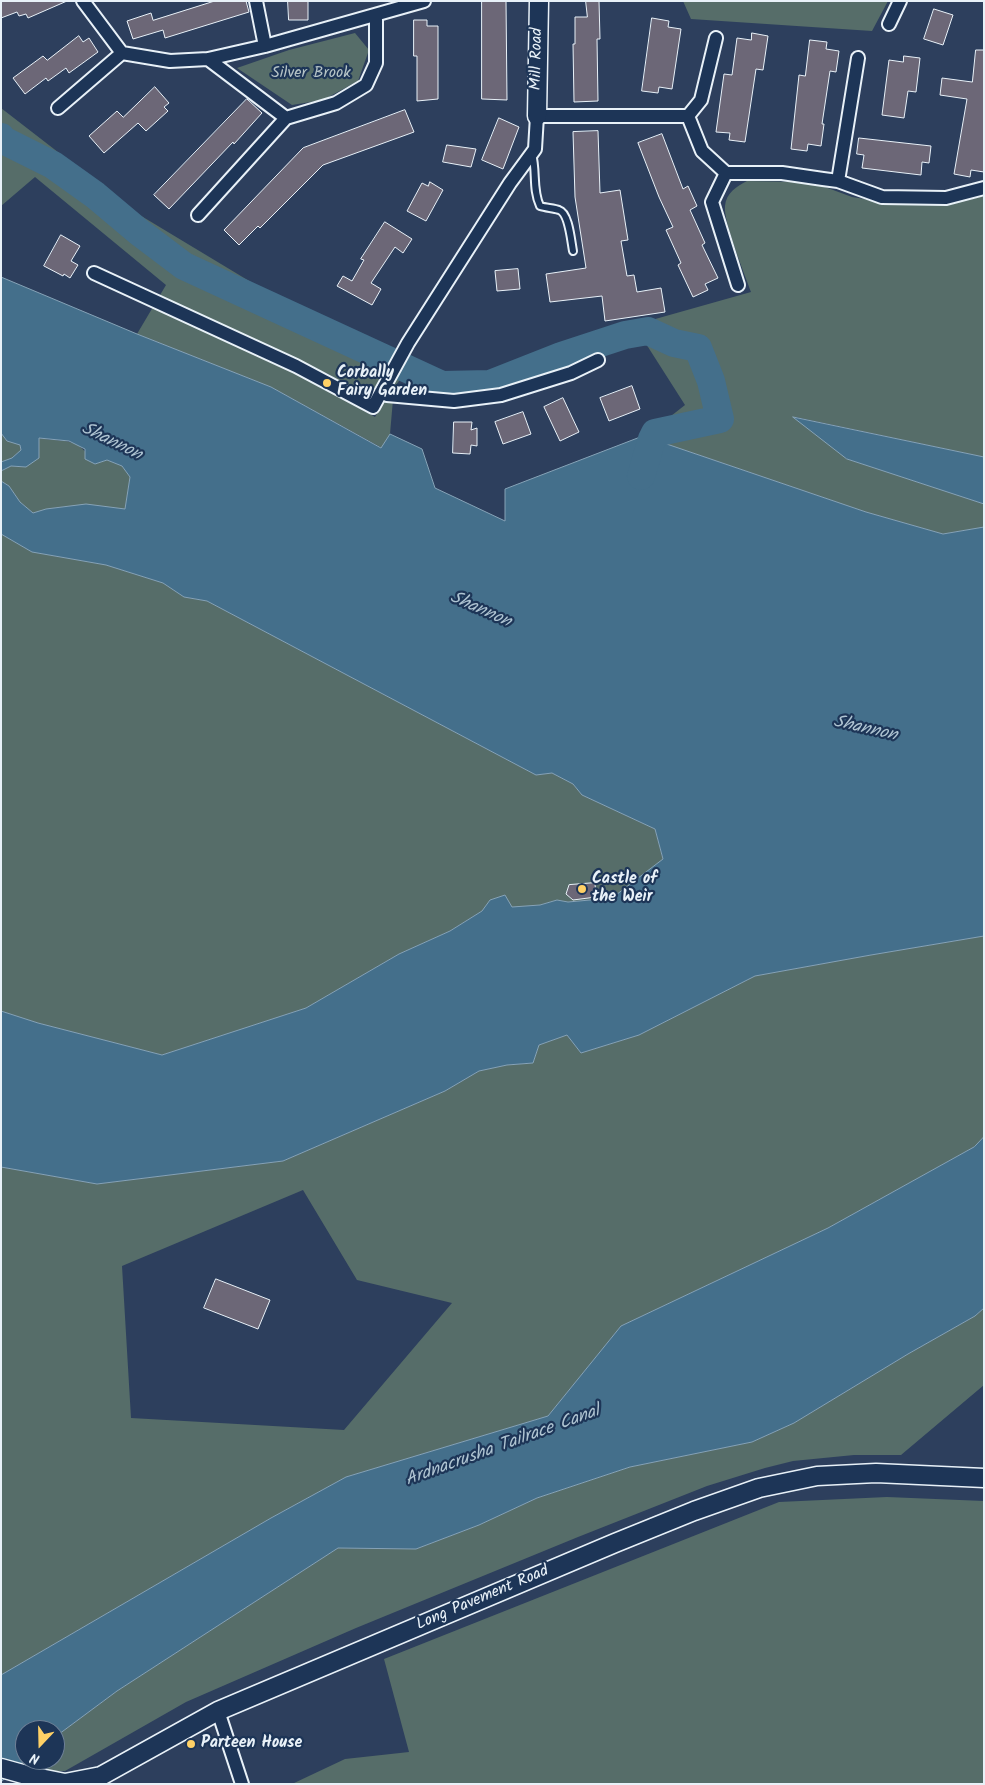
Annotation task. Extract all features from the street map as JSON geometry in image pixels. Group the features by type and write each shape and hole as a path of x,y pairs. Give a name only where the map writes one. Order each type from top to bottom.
{"main road":[{"name":"Mill Road","path":"537,116 538,1"},
{"name":"Long Pavement Road","path":"1,1768 65,1783 101,1776 218,1711 615,1543 694,1511 759,1488 817,1476 876,1473 984,1478"}],"street":[{"path":"83,1 122,53 170,61 208,59 265,46 383,10 424,1"},
{"path":"256,1 265,46"},
{"path":"889,24 900,1"},
{"path":"198,215 286,118 336,103 366,85 376,63 383,10"},
{"path":"688,116 701,100 716,38"},
{"path":"58,108 122,53"},
{"path":"838,181 858,58"},
{"path":"208,59 286,118"},
{"path":"94,273 296,366 373,407 408,343 510,183 535,149 537,116 688,116"},
{"path":"688,116 702,151 726,173 782,173 838,181 882,197 946,198 984,188"},
{"path":"726,173 712,202 738,285"},
{"path":"381,392 387,395 454,401 500,394 571,373 598,360"},
{"path":"218,1711 242,1784"}],"lane":[{"path":"532,153 535,164 535,196 540,206 560,210 566,216 573,251"}],"green space":[{"path":"683,1 888,1 872,31 691,19"},
{"name":"Silver Brook","path":"355,33 369,50 358,81 323,100 292,105 237,68 289,50"},
{"path":"1,108 138,214 304,314 413,361 394,388 390,434 382,448 271,387 137,334 166,285 35,177 1,206","holes":["289,356 328,374 370,399 379,388 393,388 375,417 284,365"]},
{"path":"747,181 817,184 852,197 903,205 946,205 984,196 984,457 795,417 847,459 984,504 984,527 943,534 866,512 652,439 648,434 685,405 634,325 751,292 725,213 727,197"},
{"path":"1,433 7,441 20,445 21,450 12,458 1,462"},
{"path":"38,438 71,442 82,449 95,464 107,460 122,466 130,477 125,509 67,506 33,513 20,502 9,486 1,481 1,471 11,466 26,467"},
{"path":"1,534 32,552 106,565 163,583 184,597 207,601 536,775 552,773 573,784 582,795 655,829 663,860 612,898 568,902 557,900 540,905 482,911 450,931 399,954 306,1008 162,1055 38,1023 1,1011"},
{"path":"984,936 984,1137 974,1147 828,1228 621,1326 548,1416 346,1477 271,1518 1,1675 1,1167 97,1184 283,1161 445,1091 479,1071 507,1065 533,1063 539,1045 567,1035 581,1053 639,1035 755,976","holes":["303,1190 357,1280 452,1303 344,1430 131,1418 122,1266"]},
{"path":"984,1308 984,1385 901,1455 854,1455 793,1461 707,1486 356,1628 186,1702 65,1771 38,1770 65,1770 65,1730 117,1691 338,1548 416,1549 479,1525 537,1498 630,1467 752,1442 794,1423 975,1316"},
{"path":"887,1497 984,1501 984,1784 292,1784 345,1759 409,1752 384,1659 779,1502"}],"water":[{"name":"Shannon","path":"1,277 271,387 381,448 390,434 422,449 435,488 505,521 505,489 648,434 652,439 866,512 943,534 984,527 984,936 755,976 639,1035 581,1053 567,1035 539,1045 533,1063 507,1065 479,1071 445,1091 283,1161 97,1184 1,1167 1,1011 38,1023 162,1055 306,1008 399,954 450,931 482,911 490,900 505,895 512,907 540,905 557,900 568,902 612,898 663,859 655,829 582,795 573,784 552,773 536,775 207,601 184,597 163,583 106,565 32,552 1,534 1,481 9,486 20,502 33,513 46,509 86,504 125,509 130,477 122,466 107,460 95,464 85,459 85,449 69,441 39,438 39,458 26,467 11,466 1,471 1,462 12,458 21,450 20,445 7,441 1,433"},
{"path":"793,417 984,457 984,504 847,459"},
{"name":"Ardnacrusha Tailrace Canal","path":"984,1137 984,1308 975,1316 794,1423 752,1442 630,1467 537,1498 479,1525 416,1549 338,1548 117,1691 65,1730 65,1720 15,1720 15,1769 1,1782 1,1675 271,1518 346,1477 548,1416 621,1326 828,1228 974,1147"}],"building":[{"path":"1,1 67,1 28,18 26,14 19,16 17,12 1,18"},
{"path":"215,1 246,1 249,12 165,38 163,30 133,39 127,21 151,13 153,20"},
{"path":"288,1 308,1 308,20 289,20"},
{"path":"482,1 506,1 507,100 482,99"},
{"path":"586,1 599,1 600,39 597,39 598,101 574,102 573,44 575,44 575,17 587,17"},
{"path":"934,9 953,15 943,45 924,39"},
{"path":"652,18 669,21 668,27 681,29 672,89 659,87 658,93 642,91"},
{"path":"414,20 427,20 427,26 438,26 438,99 417,101 417,56 414,56"},
{"path":"752,33 768,36 763,70 756,69 745,142 729,140 730,133 716,132 724,74 732,75 737,38 751,40"},
{"path":"79,36 83,42 89,38 98,52 69,73 66,68 48,81 46,78 25,94 13,78 43,56 47,60"},
{"path":"810,40 827,42 826,49 839,51 836,72 830,71 822,124 824,124 821,146 808,144 807,151 791,149 799,75 805,76"},
{"path":"976,50 984,50 984,172 971,170 970,177 954,174 967,99 940,95 942,78 972,82"},
{"path":"904,56 920,58 916,92 908,91 904,118 882,115 889,60 903,62"},
{"path":"155,87 169,103 164,107 168,111 146,131 138,123 104,153 89,136 117,111 123,117"},
{"path":"247,99 262,113 169,209 154,195"},
{"path":"405,110 414,132 323,165 260,228 258,226 239,245 224,230 303,148"},
{"path":"499,118 519,127 503,169 482,160"},
{"path":"598,131 600,193 620,190 628,240 621,241 627,276 634,275 637,292 661,288 665,312 605,321 602,296 550,302 546,274 586,268 575,197 573,132"},
{"path":"662,134 683,189 688,186 697,206 690,210 705,243 702,245 718,278 705,284 708,290 693,297 678,265 681,263 666,230 673,227 638,143"},
{"path":"859,138 931,146 929,163 922,162 921,175 862,168 864,155 857,154"},
{"path":"447,145 476,149 471,167 443,162"},
{"path":"430,182 443,190 426,221 407,211 422,183 428,186"},
{"path":"385,222 412,239 403,253 395,247 371,283 381,289 372,305 337,286 343,276 352,281 364,260 361,259"},
{"path":"61,235 80,246 71,261 78,265 70,278 44,266"},
{"path":"518,269 520,289 497,291 495,271"},
{"path":"632,386 640,409 609,421 600,398"},
{"path":"563,398 579,432 560,441 544,407"},
{"path":"523,412 531,434 503,444 495,422"},
{"path":"454,422 472,422 471,430 477,428 477,446 471,445 470,454 453,453"},
{"name":"Castle of the Weir","path":"595,883 596,897 573,900 566,894 569,885"},
{"path":"216,1279 270,1300 258,1329 204,1308"}],"waterway":[{"path":"1,137 3,140 53,165 95,195 184,266 442,385 490,384 561,356 625,335 648,331 674,343 698,348 711,381 720,419 655,433 641,476"}],"place":[{"name":"Corbally Fairy Garden","path":"327,383"},
{"name":"Castle of the Weir","path":"582,889"},
{"name":"Parteen House","path":"191,1744"}]}
